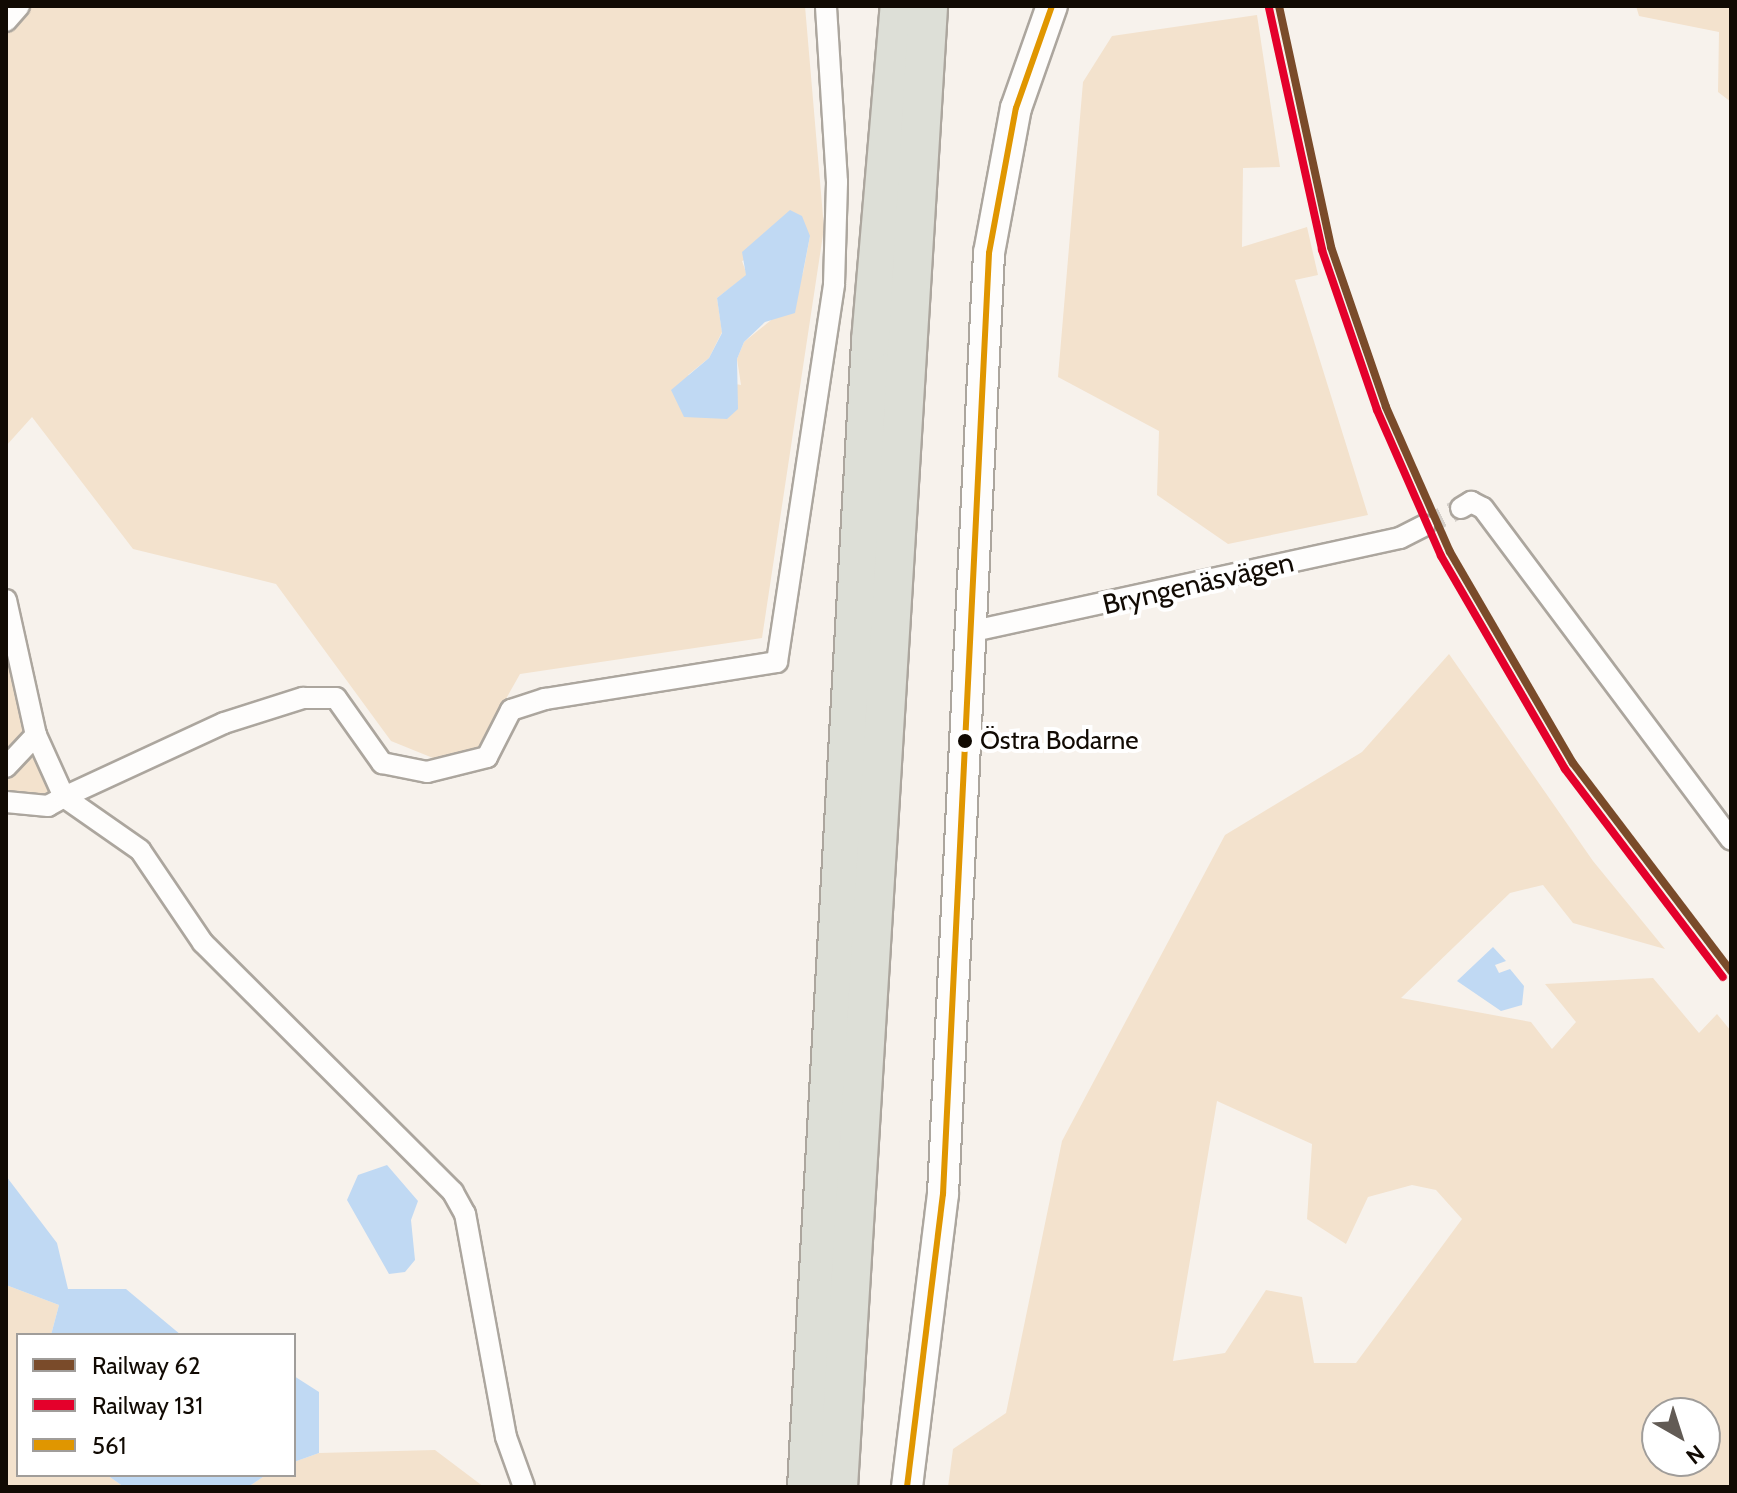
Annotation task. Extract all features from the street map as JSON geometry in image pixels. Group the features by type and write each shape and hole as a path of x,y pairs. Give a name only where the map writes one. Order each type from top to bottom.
{"highway":[{"path":"876,6 879,126 890,171"},
{"path":"807,1487 871,341 890,171 900,6"},
{"path":"838,1487 928,6"}],"street":[{"path":"6,21 19,6"},
{"path":"6,802 48,806 224,723 303,698 336,698 382,763 427,772 487,757 511,710 545,699 777,662 834,284 837,182 826,6"},
{"path":"907,1487 938,1264 969,632 996,191 1052,6"},
{"path":"1461,508 1471,502 1483,508 1731,839"},
{"name":"Bryngenäsvägen","path":"969,632 1400,538 1424,526"},
{"path":"6,600 36,735 64,797 140,850 203,943 453,1192 465,1214 506,1437 524,1487"},
{"path":"6,767 36,735"}],"shaded area":[{"path":"6,6 805,6 824,228 762,638 520,674 475,754 433,758 391,741 276,584 133,549 32,417 6,446","holes":["810,236 803,273 776,316 744,342 737,359 741,385 688,375 709,358 722,332 717,298 747,275 742,261"]},
{"path":"1636,6 1731,6 1731,102 1718,92 1719,32 1639,16"},
{"path":"1257,15 1280,167 1243,168 1242,247 1307,227 1318,275 1295,280 1368,515 1228,544 1157,495 1159,431 1058,377 1083,82 1112,36"},
{"path":"6,619 23,734 52,796 6,808"},
{"path":"1449,654 1593,861 1665,949 1573,923 1543,885 1510,893 1401,998 1531,1022 1552,1049 1576,1022 1545,984 1653,978 1699,1033 1717,1014 1731,1031 1731,1487 948,1487 953,1449 1006,1413 1062,1141 1225,835 1362,752","holes":["1217,1101 1312,1144 1307,1219 1346,1244 1368,1197 1412,1185 1436,1190 1462,1219 1356,1363 1314,1363 1302,1297 1266,1290 1225,1353 1173,1361"]},
{"path":"6,1285 59,1305 52,1333 16,1333 16,1477 110,1477 124,1487 6,1487"},
{"path":"435,1450 484,1487 248,1487 263,1477 296,1477 296,1461 319,1453"}],"water":[{"path":"790,210 802,216 810,236 795,313 765,322 744,342 737,359 738,409 727,419 684,417 671,390 709,358 722,333 717,298 746,275 742,252"},
{"path":"1493,947 1506,961 1495,965 1499,973 1510,969 1524,986 1522,1005 1501,1011 1457,981"},
{"path":"387,1165 418,1201 411,1220 415,1260 405,1272 389,1274 347,1200 358,1175"},
{"path":"6,1176 57,1243 68,1289 126,1289 179,1333 52,1333 59,1305 6,1285"},
{"path":"296,1377 319,1392 319,1453 296,1461"},
{"path":"110,1477 263,1477 248,1487 124,1487"}],"tunnel":[{"path":"1424,526 1461,508"}],"rail line":[{"name":"62","path":"1279,6 1331,247 1386,407 1450,552 1573,763 1731,971"},
{"name":"131","path":"1269,8 1322,250 1377,410 1441,556 1565,769 1723,977"}],"transit line":[{"name":"561","path":"907,1487 943,1194 989,253 1016,108 1052,6"}],"place":[{"name":"Östra Bodarne","path":"965,741"}]}
